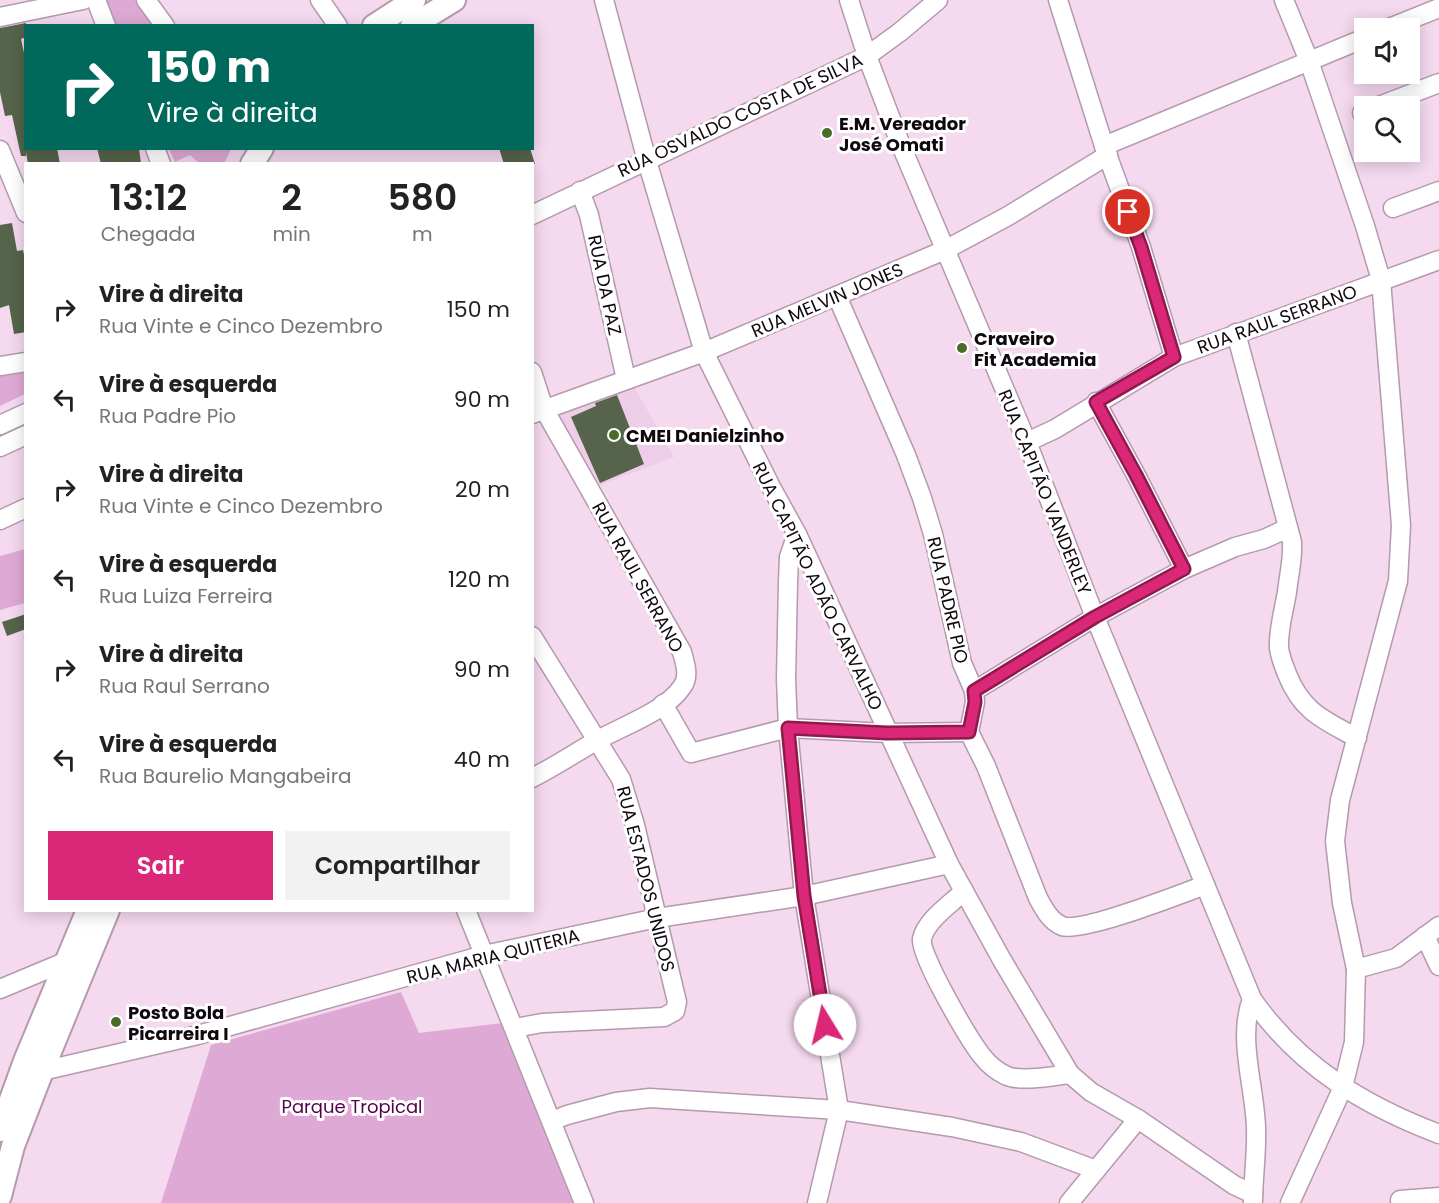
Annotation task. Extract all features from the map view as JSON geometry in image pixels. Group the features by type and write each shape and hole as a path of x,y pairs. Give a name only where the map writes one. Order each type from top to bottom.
{"main road":[{"path":"377,24 414,0"},
{"path":"415,24 454,0"},
{"path":"43,1041 67,961 106,912"},
{"path":"0,1130 32,1069 43,1041 106,912"},
{"path":"0,1196 32,1069"}],"street":[{"path":"0,17 83,0"},
{"path":"96,0 105,24"},
{"path":"146,0 164,24"},
{"path":"320,0 337,24"},
{"name":"RUA CAPITÃO ADÃO CARVALHO","path":"604,0 647,161 704,352 797,534 949,864 1002,960 1071,1074 1091,1092 1138,1119 1253,1199"},
{"name":"RUA CAPITÃO VANDERLEY","path":"849,0 867,56 900,143 1027,442 1095,617 1252,999 1272,1026 1326,1076 1389,1113 1439,1134"},
{"name":"RUA OSVALDO COSTA DE SILVA","path":"534,214 867,56 938,0"},
{"path":"1058,0 1106,151 1141,247 1174,357"},
{"path":"1284,0 1309,61 1381,280 1401,525 1398,582 1340,800 1335,841 1342,903 1356,969 1354,1042 1343,1087 1290,1203"},
{"path":"1414,18 1439,8"},
{"name":"RUA MELVIN JONES","path":"538,411 704,352 945,250 1008,216 1106,151 1354,43"},
{"path":"1405,96 1439,83"},
{"path":"0,150 24,208"},
{"name":"RUA DA PAZ","path":"580,191 590,215 626,379"},
{"path":"1393,208 1439,191"},
{"name":"RUA RAUL SERRANO","path":"1027,442 1055,429 1096,402 1174,357 1439,260"},
{"name":"RUA PADRE PIO","path":"837,296 906,455 933,534 962,663 974,691 975,702 969,732"},
{"path":"1236,333 1292,542 1292,569 1279,646 1282,660 1295,693 1305,706 1324,720 1357,738"},
{"path":"0,366 24,362"},
{"path":"534,385 538,411"},
{"path":"1096,402 1184,569"},
{"name":"RUA RAUL SERRANO","path":"534,777 675,696 684,686 687,671 682,652 538,411"},
{"path":"0,425 24,414"},
{"path":"0,447 24,436"},
{"path":"0,520 24,509"},
{"path":"974,691 1095,617 1184,569 1235,546 1264,539 1288,528"},
{"path":"797,534 789,557 788,573 786,679 788,728 804,896 839,1110 817,1203"},
{"name":"RUA ESTADOS UNIDOS","path":"514,1028 542,1023 664,1017 675,1011 677,1002 635,825 621,779 534,639"},
{"path":"663,704 691,753 788,728 887,733 969,732 986,766 1038,898 1053,921 1064,927 1088,924 1206,885"},
{"name":"RUA MARIA QUITERIA","path":"32,1069 198,1035 484,955 657,918 804,896 949,864"},
{"path":"964,891 936,916 925,931 922,941 934,973 971,1041 994,1069 1010,1077 1071,1074"},
{"path":"467,912 584,1203"},
{"path":"1356,969 1396,958 1432,931 1439,966"},
{"path":"0,989 67,961"},
{"path":"1252,999 1246,1031 1256,1127 1253,1199"},
{"path":"552,1121 567,1114 616,1102 651,1098 839,1110 952,1127 1021,1142 1096,1170"},
{"path":"1069,1203 1138,1119"},
{"path":"1400,1200 1439,1197"}],"shaded area":[{"name":"CMEI Danielzinho","path":"633,385 674,457 598,486 554,413"}],"green space":[{"path":"105,0 140,0 157,24 116,24"},
{"path":"169,150 231,150 225,162 198,162 190,155 175,162"},
{"path":"24,367 24,394 0,406 0,372"},
{"path":"24,549 24,603 0,610 0,556"},
{"name":"Parque Tropical","path":"401,992 419,1033 503,1023 573,1203 161,1203 211,1045"}],"building":[{"path":"26,23 24,24 24,38 21,39 24,53 24,150 57,150 60,162 28,162 26,152 26,156 21,156 12,115 5,116 0,92 0,28"},
{"path":"98,150 139,150 141,162 100,162"},
{"path":"500,150 531,150 535,164 534,162 503,162"},
{"path":"12,223 17,251 23,250 24,332 14,334 9,305 0,308 0,225"},
{"path":"617,395 644,464 600,483 571,417 596,406 595,403"},
{"path":"24,615 24,630 7,636 2,622"}],"place":[{"name":"E.M. Vereador José Omati","path":"827,133"},
{"name":"Craveiro Fit Academia","path":"962,348"},
{"name":"CMEI Danielzinho","path":"614,435"},
{"name":"Posto Bola Picarreira I","path":"116,1022"}],"route":[{"path":"825,1025 804,896 788,728 887,733 969,732 975,702 974,691 1095,617 1184,569 1096,402 1174,357 1141,247 1128,212"}]}
